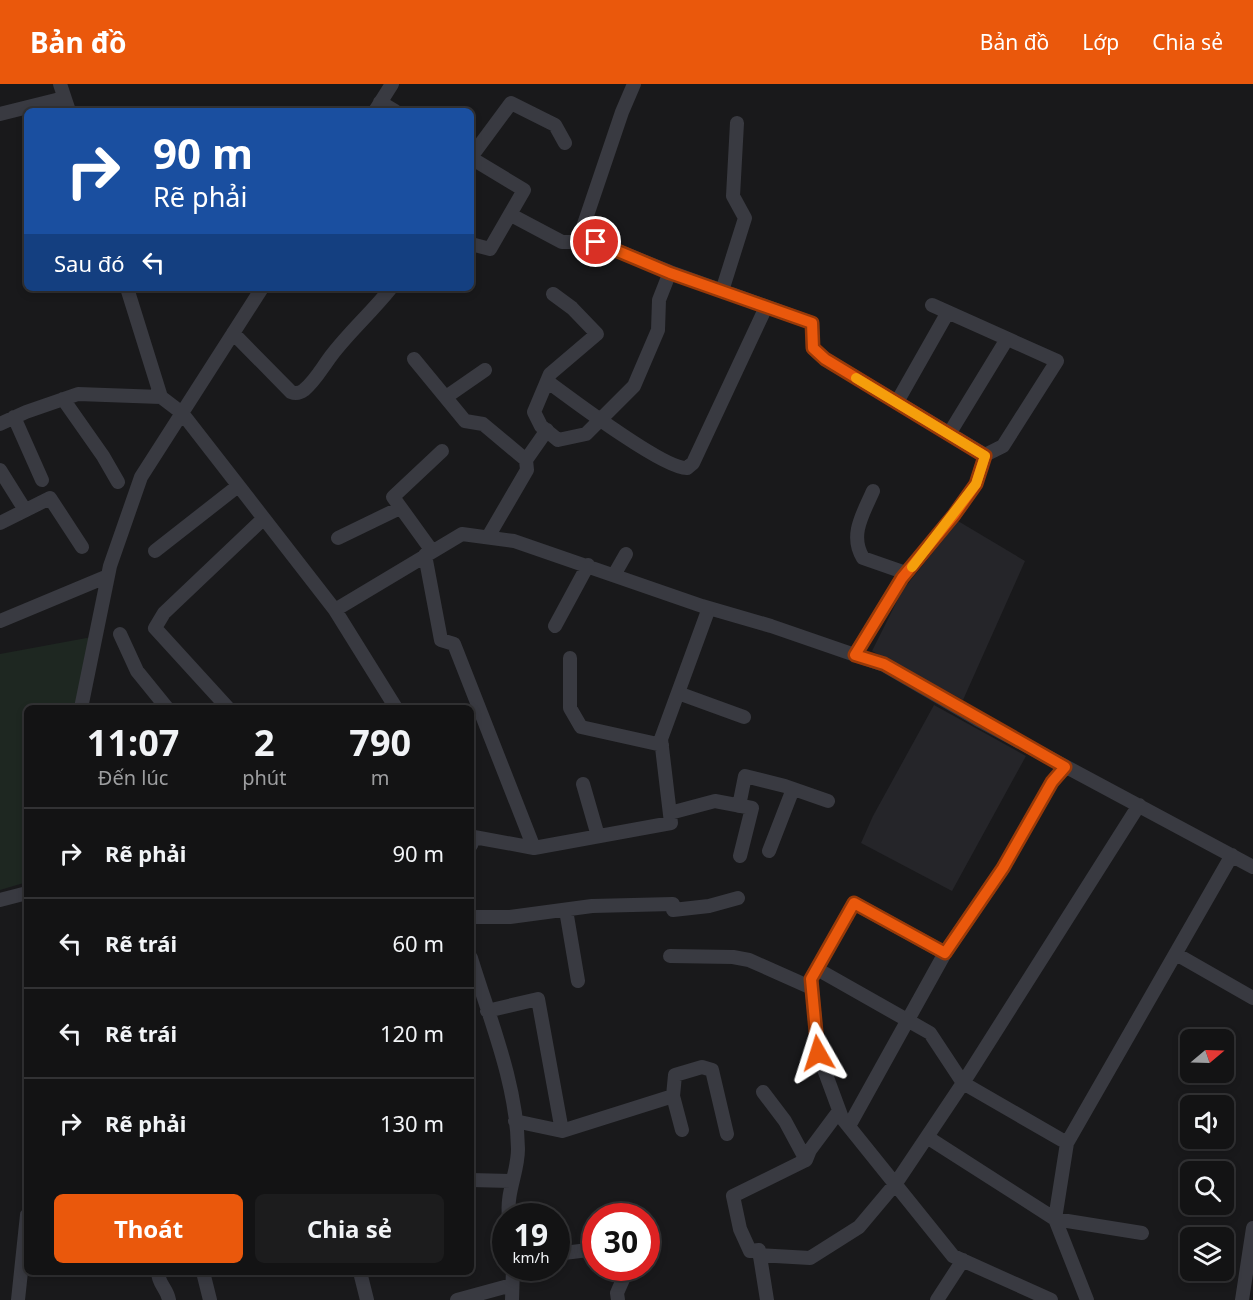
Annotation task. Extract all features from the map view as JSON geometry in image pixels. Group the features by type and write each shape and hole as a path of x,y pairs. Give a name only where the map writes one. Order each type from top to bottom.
{"street":[{"path":"40,108 67,104 60,84"},
{"path":"378,107 392,84"},
{"path":"578,242 622,112 634,84"},
{"path":"474,153 511,103 555,125 566,143"},
{"path":"0,114 24,110"},
{"path":"722,291 745,218 733,196 737,123"},
{"path":"474,159 524,190 490,249 474,245"},
{"path":"511,215 562,242 596,242 670,273 812,323 813,348 825,359 985,456"},
{"path":"553,294 572,308 597,334 550,374 534,412 541,426 558,440 586,434 634,386 658,330 659,300 670,273"},
{"path":"128,291 161,397"},
{"path":"82,705 108,576 141,477 260,291"},
{"path":"233,333 291,392 296,394 303,392 332,355 371,314 389,291"},
{"path":"855,655 906,573 976,484 985,456 1003,446 1057,361 932,305"},
{"path":"547,381 652,454 676,466 687,468 693,463 766,307"},
{"path":"897,402 948,312"},
{"path":"949,434 1007,339"},
{"path":"414,359 465,421 483,424 526,460"},
{"path":"446,397 484,370"},
{"path":"0,424 78,394 161,397 182,413 335,610 390,705"},
{"path":"63,399 103,456 118,482"},
{"path":"14,417 42,480"},
{"path":"488,537 527,470 526,460 547,430"},
{"path":"442,451 393,497 428,553 441,640 454,644 534,848"},
{"path":"0,470 25,510"},
{"path":"155,551 238,486"},
{"path":"873,491 859,523 856,547 863,558 906,573"},
{"path":"0,523 50,498 82,547"},
{"path":"338,538 400,508"},
{"path":"225,705 155,628 164,613 263,519"},
{"path":"335,610 462,534 514,541 709,608 884,664 1065,767 1253,867"},
{"path":"614,575 626,554"},
{"path":"555,626 588,565"},
{"path":"0,621 108,576"},
{"path":"474,838 534,848 671,823 661,739 709,608"},
{"path":"120,634 137,671 165,705"},
{"path":"570,658 570,708 580,727 662,745"},
{"path":"678,693 744,717"},
{"path":"849,1126 945,953 1003,868 1052,782 1065,767"},
{"path":"740,806 745,776 828,801"},
{"path":"584,784 598,836"},
{"path":"769,851 793,789"},
{"path":"670,813 715,801 752,808 740,856"},
{"path":"759,1255 810,1258 859,1227 896,1183 963,1083 1139,805"},
{"path":"1088,1300 1055,1219 1067,1143 1232,855"},
{"path":"0,900 24,894"},
{"path":"474,917 510,916 592,906 709,906 738,898"},
{"path":"945,953 854,903 811,979 818,1053 839,1111 952,1256 1051,1300"},
{"path":"566,910 578,981"},
{"path":"1176,954 1253,998"},
{"path":"670,956 733,957 749,960 812,988"},
{"path":"474,968 511,1089 518,1151 507,1203"},
{"path":"817,969 930,1033 963,1083 1067,1143"},
{"path":"487,1011 538,999 562,1131"},
{"path":"682,1130 674,1096 675,1075 702,1067 712,1070 727,1134"},
{"path":"763,1092 785,1121 806,1160"},
{"path":"515,1121 562,1131 674,1096"},
{"path":"767,1300 759,1250 750,1251 740,1229 733,1196 806,1160 810,1150 839,1111"},
{"path":"927,1137 1055,1219 1142,1233"},
{"path":"474,1180 512,1181"},
{"path":"1242,1300 1253,1228"},
{"path":"18,1300 24,1243"},
{"path":"937,1300 963,1260"},
{"path":"158,1275 158,1281 168,1293 170,1300"},
{"path":"204,1275 210,1300"},
{"path":"361,1275 367,1300"},
{"path":"512,1281 512,1300"},
{"path":"618,1300 617,1293 622,1281"},
{"path":"457,1300 512,1284"}],"shaded area":[{"path":"958,521 1025,561 963,700 872,651 902,591"},
{"path":"92,637 85,705 24,705 24,883 0,890 0,654"},
{"path":"934,705 1026,756 952,891 861,843 873,816"}],"slow traffic":[{"path":"856,378 985,456 976,484 912,567"}],"route":[{"path":"596,242 670,273 812,323 813,348 825,359 985,456 976,484 954,515 902,578 855,655 884,664 977,719 1065,767 1052,782 1003,868 945,953 854,903 811,979 818,1053"}]}
